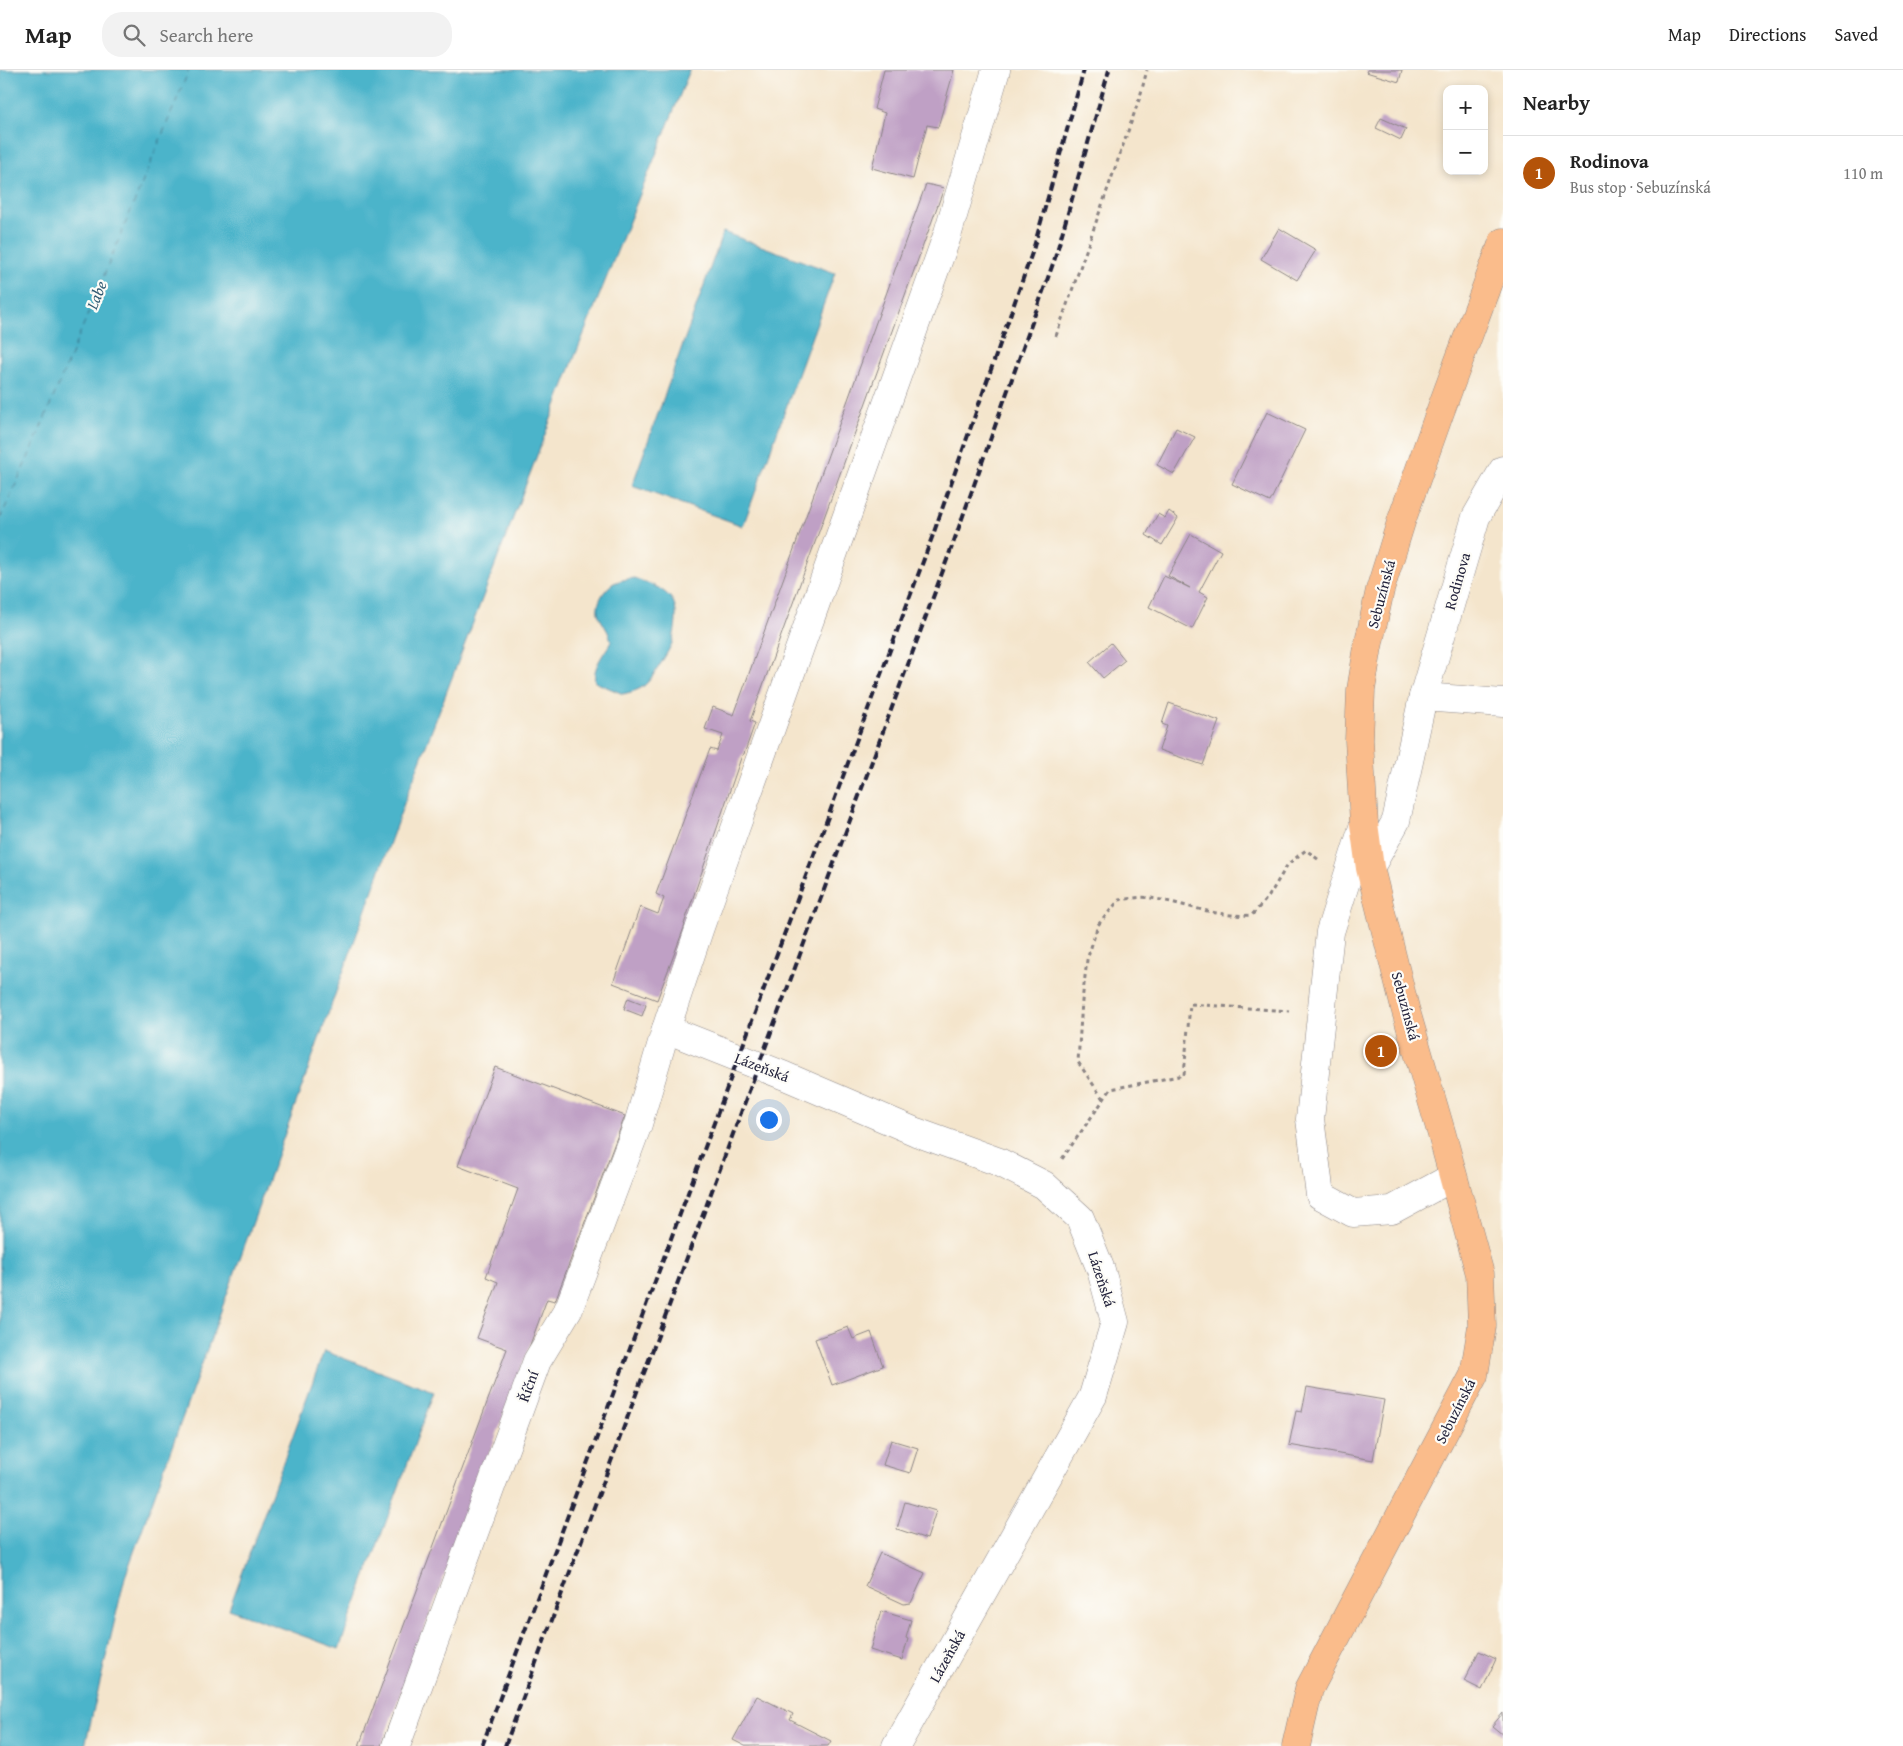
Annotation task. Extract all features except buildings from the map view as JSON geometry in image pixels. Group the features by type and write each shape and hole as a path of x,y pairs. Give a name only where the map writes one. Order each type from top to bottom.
{"main road":[{"name":"Sebuzínská","path":"1296,1746 1309,1689 1474,1375 1482,1326 1480,1274 1405,1008 1370,868 1364,824 1359,740 1361,690 1380,590 1402,518 1503,242"}],"street":[{"name":"Říční","path":"396,1746 537,1361 570,1308 638,1124 666,1029 700,927 947,236 996,70"},
{"name":"Rodinova","path":"1370,868 1396,821 1423,697 1476,517 1503,470"},
{"path":"1423,697 1503,703"},
{"path":"1364,824 1330,932 1310,1119 1320,1195 1353,1213 1392,1210 1453,1177"},
{"name":"Lázeňská","path":"666,1029 785,1076 916,1132 999,1162 1044,1185 1080,1218 1101,1270 1115,1322 1093,1396 896,1746"}],"path":[{"path":"1056,336 1147,70"},
{"path":"1103,1099 1078,1062 1082,1001 1087,960 1098,925 1119,900 1148,897 1209,912 1235,916 1252,915 1269,896 1288,864 1306,850 1345,880"},
{"path":"1044,1185 1111,1089 1184,1075 1190,1004 1321,1013"}],"water":[{"name":"Labe","path":"0,70 690,70 575,356 406,798 125,1577 85,1746 0,1746"},
{"path":"723,232 835,273 743,526 632,486"},
{"path":"634,578 655,586 670,596 675,606 676,622 672,643 653,675 642,687 623,694 595,682 597,666 611,642 609,634 599,617 598,604 604,592 611,585"},
{"path":"324,1351 434,1392 339,1649 229,1609"}],"ferry route":[{"path":"0,519 32,449 189,70"}],"railway":[{"path":"482,1746 934,532 1033,250 1084,70"},
{"path":"505,1746 954,541 1055,258 1109,70"}],"place":[{"name":"Rodinova","path":"1381,1051"}]}
